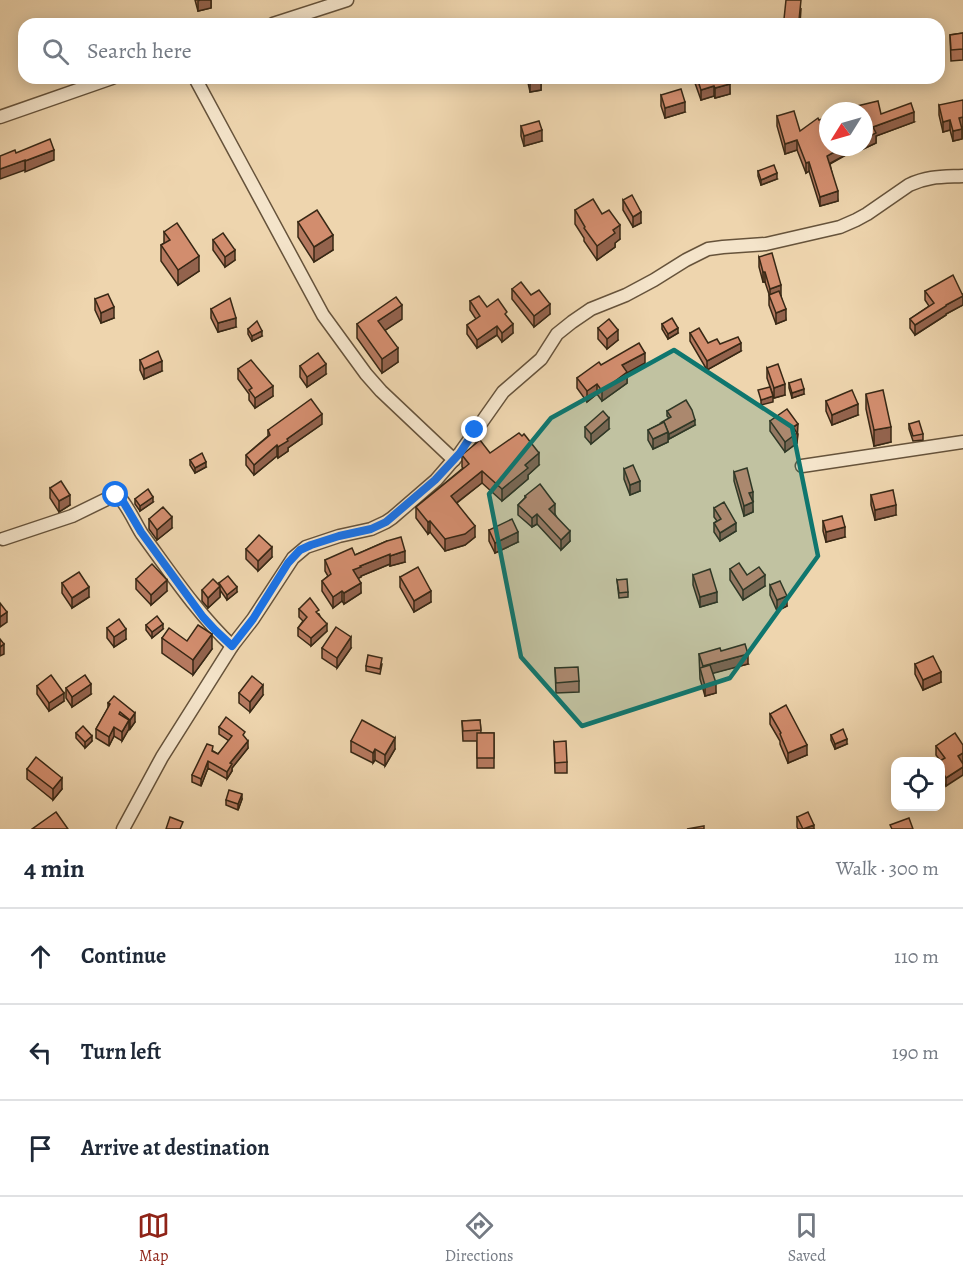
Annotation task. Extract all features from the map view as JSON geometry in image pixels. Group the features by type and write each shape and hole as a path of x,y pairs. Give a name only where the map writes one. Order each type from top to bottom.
{"street":[{"path":"292,18 347,0"},
{"path":"0,117 95,84"},
{"path":"198,84 322,315 381,391 454,460"},
{"path":"123,829 162,757 288,563 300,550 311,545 371,529 386,522 435,480 454,460 503,392 541,359 557,334 591,309 635,290 708,249 766,244 825,231 856,220 917,181 931,177 963,176"},
{"path":"802,466 963,442"},
{"path":"3,539 72,516 117,495 203,617 232,646"}],"highlighted area":[{"path":"674,350 792,427 818,556 730,678 582,726 521,657 489,494 551,418"}],"building":[{"path":"786,0 801,0 799,18 784,18"},
{"path":"963,33 963,49 951,50 950,35"},
{"path":"699,84 730,84 715,88 714,86 701,90"},
{"path":"681,89 685,102 665,108 661,95"},
{"path":"963,100 963,117 959,118 962,129 953,131 950,120 943,122 939,105"},
{"path":"878,101 881,114 911,103 914,112 873,127 873,102"},
{"path":"794,111 800,131 818,118 819,156 827,156 838,191 820,197 809,162 806,163 797,140 785,144 777,116"},
{"path":"539,121 542,130 524,136 521,126"},
{"path":"50,139 54,150 0,169 0,156 15,150 16,153"},
{"path":"774,165 777,173 761,180 758,171"},
{"path":"632,195 641,212 633,217 623,200"},
{"path":"593,199 602,214 609,210 620,225 613,230 615,233 597,246 575,210"},
{"path":"317,210 333,235 314,247 298,222"},
{"path":"177,223 199,256 178,270 161,245 170,240 164,232"},
{"path":"223,233 235,250 225,257 213,240"},
{"path":"772,253 781,285 770,289 759,257"},
{"path":"953,275 963,296 915,325 910,319 934,303 925,291"},
{"path":"521,282 531,295 539,290 550,304 534,316 512,289"},
{"path":"779,291 786,309 776,313 769,295"},
{"path":"108,294 114,307 101,313 95,299"},
{"path":"479,296 487,307 498,299 513,324 502,333 497,326 477,340 467,325 480,316 470,301"},
{"path":"396,297 402,305 378,321 398,348 382,359 357,324"},
{"path":"230,298 236,318 218,323 211,309"},
{"path":"672,318 678,328 668,334 662,324"},
{"path":"609,319 618,330 607,339 598,328"},
{"path":"257,321 262,331 252,336 248,329"},
{"path":"699,328 708,343 717,339 720,344 738,337 741,343 707,361 690,333"},
{"path":"639,343 645,353 622,365 627,372 602,391 597,384 587,391 577,378 599,362 601,365"},
{"path":"158,351 162,361 144,369 140,360"},
{"path":"318,353 326,364 307,377 300,366"},
{"path":"251,360 273,386 255,398 249,390 252,388 238,369"},
{"path":"778,364 785,384 774,388 767,368"},
{"path":"801,379 804,389 792,393 789,383"},
{"path":"770,387 773,396 761,400 758,390"},
{"path":"852,390 858,404 832,415 826,401"},
{"path":"883,390 891,427 874,430 866,394"},
{"path":"311,399 322,414 287,439 288,441 278,447 277,445 254,465 246,455 270,435 268,430"},
{"path":"686,400 695,420 669,434 662,422 671,417 667,411"},
{"path":"787,409 798,424 793,427 797,433 785,442 770,421"},
{"path":"603,411 609,418 591,434 585,427"},
{"path":"919,421 923,434 913,436 909,424"},
{"path":"664,422 668,432 653,439 648,430"},
{"path":"519,433 522,436 524,434 539,453 525,465 528,468 502,489 482,471 451,496 475,526 465,534 445,539 416,507 469,464 462,455 480,440 490,453"},
{"path":"202,453 206,462 195,468 190,460"},
{"path":"633,465 640,481 630,485 624,469"},
{"path":"747,468 753,492 749,493 753,502 744,506 734,472"},
{"path":"61,481 70,495 59,501 50,488"},
{"path":"540,484 555,504 549,509 570,531 561,540 537,514 532,518 518,505"},
{"path":"148,489 153,497 140,506 135,499"},
{"path":"893,490 896,505 875,510 871,495"},
{"path":"724,502 736,523 720,533 714,523 721,519 714,508"},
{"path":"163,507 172,517 157,530 149,519"},
{"path":"842,516 845,527 826,532 823,521"},
{"path":"512,519 518,532 495,543 489,530"},
{"path":"259,535 272,547 258,561 246,549"},
{"path":"401,537 405,551 390,556 390,554 353,570 361,583 333,597 322,581 331,574 325,560 352,548 355,555"},
{"path":"739,563 747,575 759,567 765,575 743,590 730,569"},
{"path":"152,564 167,580 151,595 136,579"},
{"path":"418,567 431,591 414,601 400,577"},
{"path":"710,569 717,592 700,597 693,575"},
{"path":"79,572 89,587 72,598 62,583"},
{"path":"228,576 237,587 227,595 219,583"},
{"path":"213,579 220,586 208,598 202,590"},
{"path":"627,579 628,592 619,593 617,580"},
{"path":"780,581 787,596 777,600 770,585"},
{"path":"310,598 319,610 316,612 327,624 311,638 298,628 307,617 299,609"},
{"path":"0,603 7,612 0,617"},
{"path":"157,616 163,624 152,632 146,625"},
{"path":"119,619 126,629 114,637 107,628"},
{"path":"198,625 212,634 193,660 162,638 169,628 187,641"},
{"path":"336,627 351,637 337,658 322,648"},
{"path":"745,644 748,654 703,666 699,654"},
{"path":"368,655 382,658 380,669 366,666"},
{"path":"933,656 941,672 923,680 915,664"},
{"path":"710,665 716,683 705,686 700,668"},
{"path":"578,667 579,681 556,683 555,668"},
{"path":"51,675 64,693 49,703 37,686"},
{"path":"85,675 91,684 72,697 66,688"},
{"path":"252,676 263,685 250,702 239,693"},
{"path":"114,696 135,713 130,720 120,712 119,714 129,720 122,732 114,727 109,737 96,729 110,704 108,703"},
{"path":"786,705 807,745 788,753 781,733 770,714"},
{"path":"226,717 245,732 243,735 248,741 230,763 232,764 227,772 208,761 201,779 192,775 207,744 213,746 212,751 218,754 232,736 219,727"},
{"path":"362,720 395,738 385,755 375,749 373,753 351,741"},
{"path":"480,720 481,730 463,731 462,721"},
{"path":"83,726 92,736 85,742 76,733"},
{"path":"843,729 847,739 835,744 831,735"},
{"path":"477,733 494,733 494,758 477,758"},
{"path":"955,733 963,745 963,753 958,756 963,767 946,778 945,757 936,746"},
{"path":"566,741 567,762 555,763 554,742"},
{"path":"36,757 62,778 53,789 27,769"},
{"path":"229,790 242,794 238,804 226,800"},
{"path":"56,812 68,829 32,829"},
{"path":"808,812 814,825 803,829 797,817"},
{"path":"170,817 183,822 180,829 166,829"},
{"path":"909,818 913,829 892,829 890,825"},
{"path":"704,826 704,829 687,829"}],"route":[{"path":"116,495 124,502 141,532 203,617 232,646 253,619 288,563 300,550 339,536 371,529 392,518 435,480 460,453 475,430"}]}
